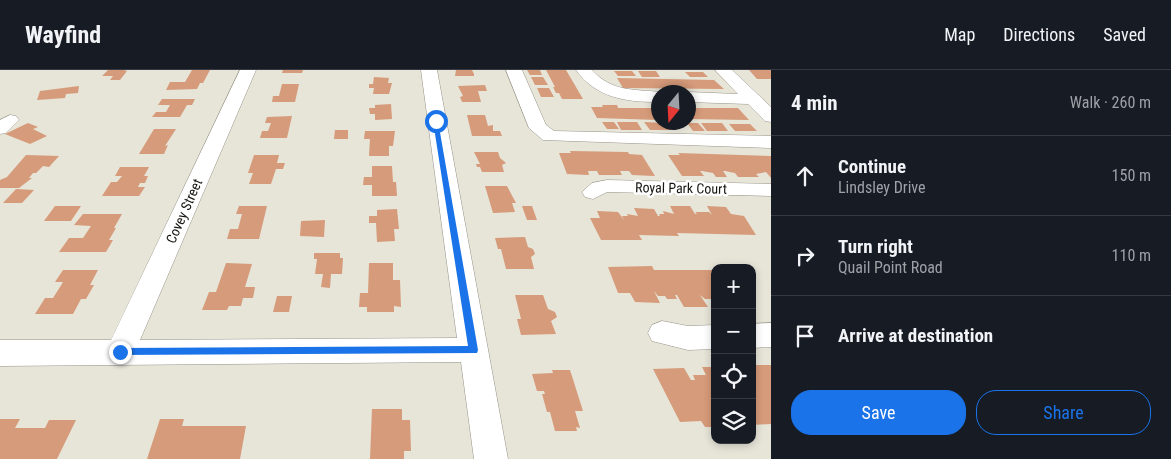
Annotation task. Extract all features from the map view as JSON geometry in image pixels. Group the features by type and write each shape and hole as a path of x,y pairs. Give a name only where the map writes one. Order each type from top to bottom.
{"street":[{"name":"Covey Street","path":"120,352 248,70"},
{"path":"429,70 490,459"},
{"path":"514,70 538,128 550,136 771,142"},
{"path":"584,70 594,83 606,90 633,96 651,96"},
{"path":"723,70 771,117"},
{"path":"696,97 752,99"},
{"name":"Royal Park Court","path":"593,192 607,186 771,190"},
{"path":"662,333 688,338 711,337"},
{"path":"756,336 771,335"},
{"path":"0,352 474,350"}],"building":[{"path":"108,70 127,71 120,80 110,80 113,76 102,76"},
{"path":"192,70 210,70 203,83 200,83 197,89 166,90 170,82 185,82"},
{"path":"283,70 303,70 302,73 282,73"},
{"path":"456,70 472,70 474,76 455,76"},
{"path":"527,70 540,70 542,75 530,75"},
{"path":"546,70 566,70 583,99 562,99 559,93 556,93"},
{"path":"749,70 771,70 771,79 757,79"},
{"path":"614,71 632,71 636,76 618,76"},
{"path":"638,71 656,71 660,77 642,77"},
{"path":"685,72 703,72 708,77 690,77"},
{"path":"374,77 389,78 388,83 392,83 389,94 373,94 374,88 369,88 369,84 373,84"},
{"path":"531,77 543,77 548,85 535,85"},
{"path":"617,78 714,80 724,89 696,89 696,85 651,85 651,88 623,88"},
{"path":"282,84 299,84 295,102 272,102 273,96 279,96"},
{"path":"485,85 487,91 478,91 481,102 462,102 460,97 463,96 458,86"},
{"path":"79,86 78,93 66,94 65,98 37,100 40,91"},
{"path":"537,88 549,88 554,97 541,97"},
{"path":"162,99 195,99 192,105 187,105 180,117 152,117 156,112 166,112 170,105 158,105"},
{"path":"391,104 392,119 375,120 375,114 370,114 369,108 375,108 375,105"},
{"path":"602,105 617,105 618,108 651,108 651,120 597,118 591,107 603,107"},
{"path":"696,108 738,108 749,120 696,119"},
{"path":"467,115 485,115 488,126 493,125 493,131 500,131 502,136 472,136"},
{"path":"292,116 287,138 260,138 262,131 268,131 271,123 265,123 267,117"},
{"path":"602,122 614,122 619,129 607,129"},
{"path":"617,122 637,122 642,130 621,130"},
{"path":"644,122 651,122 650,130"},
{"path":"28,123 38,127 33,129 47,136 30,144 5,134"},
{"path":"696,123 698,123 705,131 693,131 696,130"},
{"path":"701,123 722,123 728,131 707,131"},
{"path":"729,124 750,124 757,131 735,131"},
{"path":"154,129 176,129 165,146 168,145 164,154 139,154"},
{"path":"335,130 348,130 348,139 334,139"},
{"path":"365,131 395,131 393,146 389,146 389,156 369,156 370,139 364,139"},
{"path":"570,151 628,152 629,154 642,155 655,176 632,175 629,171 620,171 622,175 599,175 597,171 588,171 589,175 567,174 559,153 571,153"},
{"path":"474,152 498,152 500,158 506,163 502,165 504,172 482,172 480,167 477,167 476,164 480,164"},
{"path":"678,153 771,156 771,178 766,172 756,174 759,177 738,177 735,173 725,171 723,171 727,177 716,177 713,173 702,171 700,171 704,176 682,176 668,155 680,155"},
{"path":"26,155 59,156 49,167 43,166 36,173 33,173 29,178 32,178 19,188 0,188 0,180 7,177"},
{"path":"254,155 279,155 277,163 285,163 283,169 276,169 271,184 249,184 253,173 248,173"},
{"path":"372,166 392,166 393,182 396,182 397,196 372,196 372,185 363,185 364,177 372,177"},
{"path":"120,167 149,167 144,176 148,176 145,183 140,183 138,187 145,187 139,196 102,196 111,182 117,182 122,176 115,176"},
{"path":"485,186 507,186 516,203 512,203 515,212 493,213"},
{"path":"16,189 34,190 22,203 3,203"},
{"path":"55,206 81,206 71,221 44,221"},
{"path":"239,206 267,206 259,239 227,239 230,229 238,229 242,214 236,214"},
{"path":"522,206 532,206 537,220 527,220"},
{"path":"670,206 690,206 695,214 697,214 695,212 709,212 712,215 707,206 726,207 731,214 744,216 756,235 677,233 679,236 639,235 642,240 601,240 590,218 600,218 597,211 618,212 624,220 622,216 628,216 627,214 638,216 634,208 654,209 658,216 660,216 659,214 664,214 663,211 674,214"},
{"path":"397,209 399,229 394,229 395,241 377,242 376,223 369,223 369,216 377,216 377,210"},
{"path":"83,214 122,214 114,228 116,228 109,240 113,240 106,252 59,252 69,238 83,238 91,226 74,225"},
{"path":"325,220 324,237 300,236 301,221"},
{"path":"525,237 528,247 533,249 535,254 531,257 534,269 506,269 501,249 498,249 495,238"},
{"path":"314,253 340,253 340,258 343,258 342,274 331,274 330,288 321,287 323,274 315,274 317,259 314,259"},
{"path":"226,263 252,264 245,287 255,287 253,298 243,298 241,306 229,306 227,310 202,310 209,292 216,292"},
{"path":"369,263 393,263 393,280 400,280 401,307 394,306 394,312 367,312 367,307 359,307 360,293 368,293"},
{"path":"652,266 654,270 711,270 711,299 705,299 700,295 708,307 684,307 677,295 675,295 677,299 667,299 665,296 658,296 654,291 660,303 635,302 630,293 618,293 608,267"},
{"path":"63,270 98,270 90,285 94,285 86,299 81,299 73,314 35,314 45,298 53,298 63,282 55,282"},
{"path":"515,295 543,295 548,309 555,312 557,317 551,321 556,334 521,335 517,319 521,319"},
{"path":"277,296 292,296 289,312 273,312"},
{"path":"756,365 771,365 771,424 756,425"},
{"path":"702,367 711,367 711,427 705,427 701,421 680,422 653,369 684,368 691,380 695,380 693,375 706,375"},
{"path":"552,370 570,370 583,411 575,411 580,428 576,427 577,431 555,431 550,412 547,412 542,394 545,394 544,391 537,391 532,374 553,373"},
{"path":"372,409 402,409 402,420 410,420 411,451 404,451 404,459 370,459"},
{"path":"0,419 20,419 15,428 45,428 49,420 76,420 57,459 0,459"},
{"path":"160,419 184,419 182,426 246,426 240,459 147,459"}],"route":[{"path":"120,352 474,350 436,121"}]}
